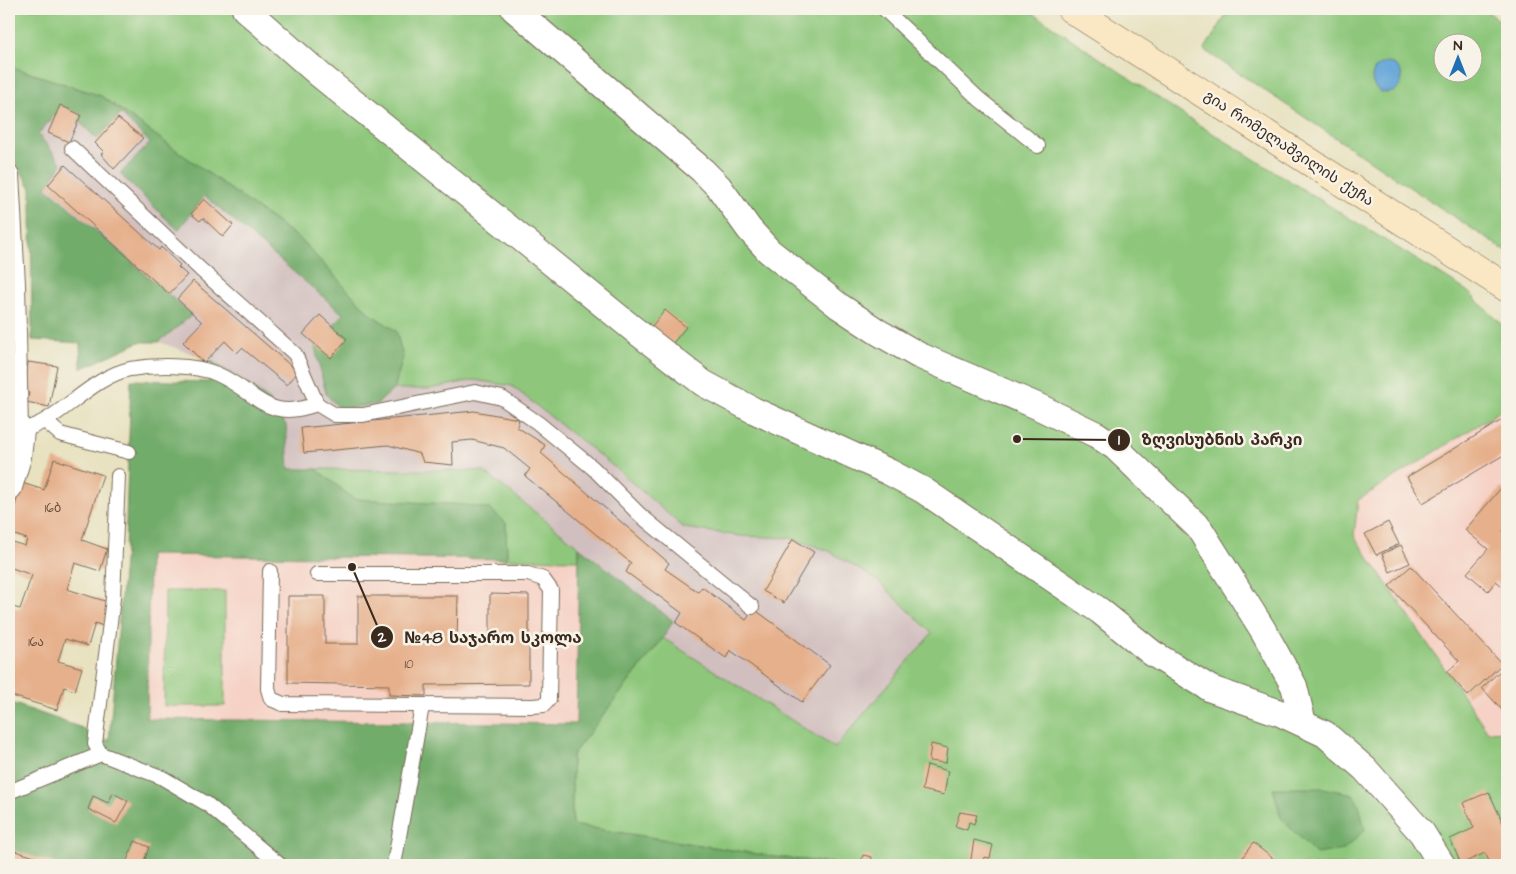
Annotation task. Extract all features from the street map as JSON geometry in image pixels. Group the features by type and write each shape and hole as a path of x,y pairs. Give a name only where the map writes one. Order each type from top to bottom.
{"street":[{"path":"245,9 328,81 632,328 703,382 753,410 889,472 923,490 1092,605 1152,653 1211,689 1304,723 1325,734 1365,769 1422,833 1442,865"},
{"path":"514,9 702,170 719,187 749,229 769,251 839,306 918,355 1037,406 1097,435 1115,447 1199,528 1263,630 1294,686 1304,723"},
{"name":"გია რომელაშვილის ქუჩა","path":"1078,11 1507,288"},
{"path":"9,487 18,457 15,430"}],"lane":[{"path":"884,9 979,99 1038,146"},
{"path":"72,148 200,270 295,354 317,404 335,415 363,415 475,392 502,398 593,468 640,515 752,606"},
{"path":"9,170 12,175 18,284 15,430 45,421 112,374 132,369 192,367 217,374 272,408 286,411 302,410 317,404"},
{"path":"45,421 60,434 129,452"},
{"path":"118,476 113,598 95,744 102,754 160,777 207,804 280,865"},
{"path":"270,571 268,689 271,699 283,704 422,706 544,705 549,699 551,590 543,579 528,574 317,574"},
{"path":"394,865 422,706"},
{"path":"9,792 102,754"}],"shaded area":[{"path":"63,105 121,114 150,143 121,174 178,230 204,196 344,315 315,348 377,404 394,389 430,389 474,380 512,385 619,471 684,528 740,536 791,538 829,551 877,580 932,634 835,748 663,638 673,621 483,471 288,469 286,425 210,360 159,342 192,315 46,186 37,135"},
{"path":"131,380 300,535 557,533 592,584 591,728 109,741 125,550"},
{"path":"1507,407 1507,731 1488,732 1354,536 1357,500"}],"green space":[{"path":"9,9 1027,9 1188,118 1467,291 1507,329 1507,407 1358,500 1354,536 1488,732 1507,731 1507,865 848,865 776,857 572,825 572,755 663,638 835,748 932,633 877,580 829,551 791,538 740,536 684,528 619,471 512,386 474,380 430,389 394,389 403,357 396,331 369,313 301,240 101,96 9,66"},
{"path":"1230,9 1484,9 1507,26 1507,252 1204,50"},
{"path":"9,66 101,96 301,240 369,313 396,331 403,357 394,389 377,404 340,409 326,394 315,348 343,314 205,196 178,230 120,174 150,143 121,114 97,139 63,106 38,134 62,164 46,187 192,315 159,342 139,342 81,369 80,343 32,340 31,188 9,153"},
{"path":"9,355 11,356 13,402 9,405"},
{"path":"210,360 267,398 286,425 289,469 316,469 354,499 466,505 490,509 506,523 507,559 149,555 147,719 576,724 579,547 673,621 663,638 572,755 572,825 776,857 848,865 56,865 9,851 9,702 82,728 109,741 125,550 131,380 209,382"},
{"path":"316,469 483,471 579,547 579,560 507,559 506,523 466,505 354,499"},
{"path":"165,591 225,591 225,706 164,706"},
{"path":"1273,788 1323,788 1353,794 1359,805 1365,830 1343,850 1316,854 1281,818"}],"water":[{"path":"1387,63 1398,67 1402,78 1398,89 1387,93 1376,89 1372,78 1376,67"}],"building":[{"path":"60,105 81,115 69,142 48,133"},
{"path":"118,118 143,138 114,169 101,154 104,152 95,143"},
{"path":"65,165 159,250 161,247 180,265 178,267 187,275 169,294 48,185"},
{"path":"204,199 233,225 223,237 203,218 200,221 191,214"},
{"path":"193,281 298,372 287,385 242,348 237,353 225,341 204,363 183,342 202,322 177,299"},
{"path":"665,310 686,327 669,348 648,331"},
{"path":"320,315 347,339 331,358 303,334"},
{"path":"28,362 57,366 49,407 27,402 29,393 25,391"},
{"path":"474,411 519,419 517,427 545,445 541,453 669,563 665,569 698,592 702,587 746,620 754,609 830,665 802,702 730,650 726,658 676,623 682,613 626,572 631,563 525,476 530,469 504,448 472,440 452,442 453,465 423,462 420,454 388,445 304,453 301,428"},
{"path":"1507,417 1507,453 1423,503 1407,477"},
{"path":"54,459 103,475 82,540 107,549 100,571 75,563 67,589 111,603 103,626 95,623 88,646 65,639 58,661 82,668 75,691 64,687 57,710 9,695 9,606 20,609 32,575 9,567 9,541 25,546 27,539 9,533 9,525 22,483 44,490"},
{"path":"1501,488 1507,493 1507,526 1503,531 1507,535 1507,590 1496,581 1488,591 1467,573 1488,549 1465,530"},
{"path":"1388,522 1399,544 1376,555 1365,534"},
{"path":"793,539 814,552 784,603 763,591"},
{"path":"1401,545 1410,563 1390,572 1382,554"},
{"path":"1411,566 1502,664 1468,696 1447,672 1459,661 1389,586"},
{"path":"490,594 529,595 529,684 426,685 426,696 389,695 389,685 288,683 288,596 325,596 325,644 358,644 358,596 458,596 457,644 490,644"},
{"path":"1502,669 1507,675 1506,714 1482,688"},
{"path":"931,744 948,748 946,763 929,761"},
{"path":"927,765 948,771 944,795 922,790"},
{"path":"1489,792 1507,832 1507,865 1491,865 1485,853 1461,864 1450,839 1474,828 1463,803"},
{"path":"113,793 128,801 116,823 88,809 93,796 108,803"},
{"path":"960,812 977,815 974,824 969,822 967,830 955,826"},
{"path":"974,840 993,845 990,858 984,857 982,865 970,865"},
{"path":"135,841 149,847 143,865 125,865"},
{"path":"1253,843 1275,860 1271,865 1237,865"},
{"path":"9,849 60,865 9,865"},
{"path":"863,855 872,857 871,863 867,861 865,865 860,865"}],"place":[{"name":"ზღვისუბნის პარკი","path":"1017,439"},
{"name":"№48 საჯარო სკოლა","path":"352,567"}]}
